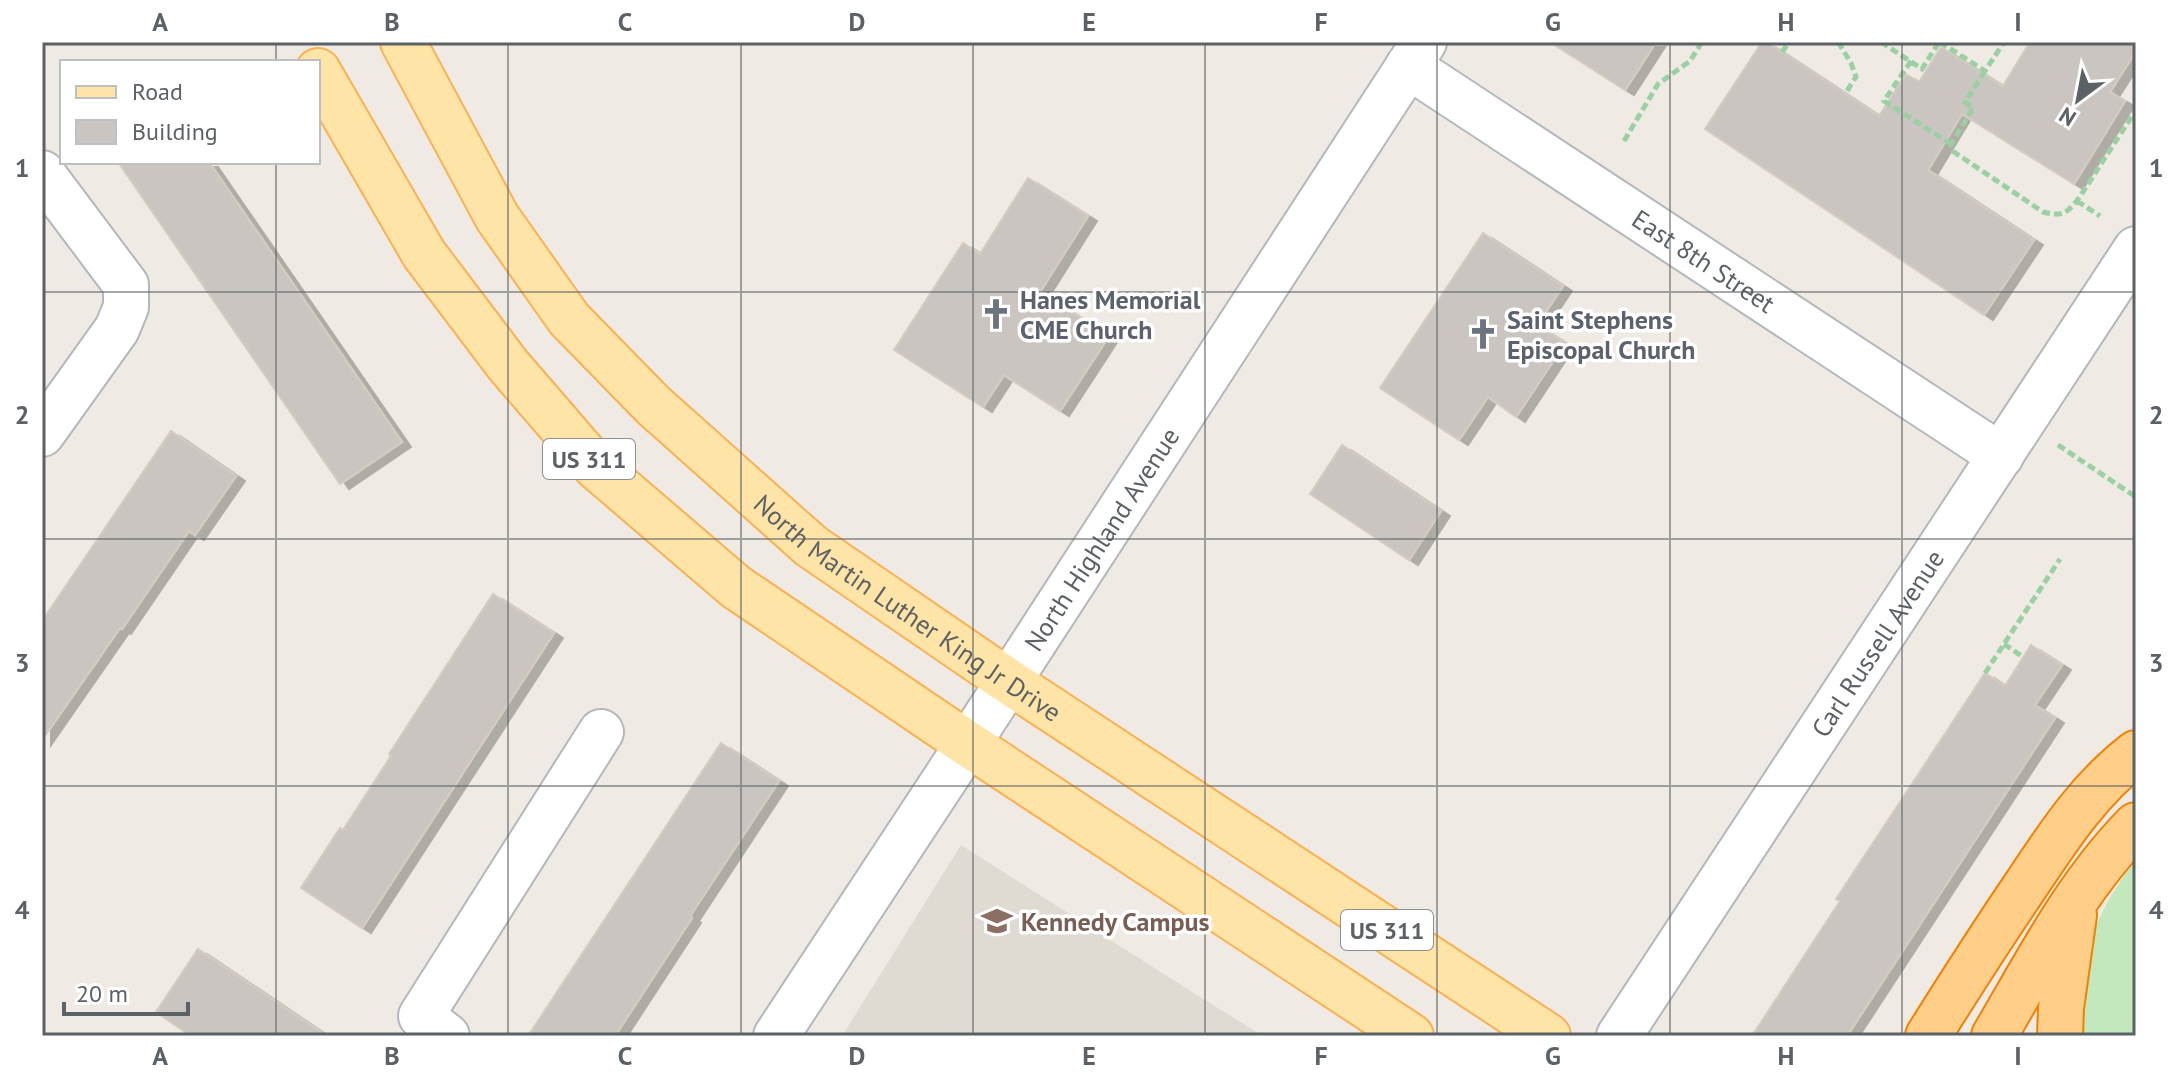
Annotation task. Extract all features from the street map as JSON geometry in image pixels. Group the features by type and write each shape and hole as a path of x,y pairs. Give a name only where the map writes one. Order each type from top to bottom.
{"highway":[{"path":"1928,1036 2058,838 2092,792 2136,753"},
{"path":"1994,1036 2077,895 2111,850 2136,825"},
{"path":"2060,1036 2077,895"}],"main road":[{"path":"302,42 312,60"},
{"name":"North Martin Luther King Jr Drive","path":"403,42 497,217 569,319 653,405 811,546 1008,681 1548,1036"},
{"name":"US 311","path":"320,74 424,254 508,365 596,467 736,587 1411,1036"}],"street":[{"name":"North Highland Avenue","path":"776,1036 1416,54"},
{"name":"East 8th Street","path":"1416,54 2001,456"},
{"path":"42,173 126,285 126,307 117,329 42,434"},
{"name":"Carl Russell Avenue","path":"1619,1036 2136,249"},
{"path":"447,1036 421,1016 601,732"}],"path":[{"path":"1624,141 1658,84 1690,61 1702,42"},
{"path":"1782,52 1789,42"},
{"path":"1838,42 1856,77 1845,94"},
{"path":"1881,42 1922,69 1940,42 1985,71"},
{"path":"1951,144 1973,108 1965,102 2004,42"},
{"path":"1911,61 1884,101 1951,144 1954,152 2043,212 2055,215 2069,211 2077,201 2136,110"},
{"path":"2077,201 2100,216"},
{"path":"2054,442 2136,497"},
{"path":"1985,673 2060,559"},
{"path":"2004,644 2023,657"}],"shaded area":[{"name":"Kennedy Campus","path":"961,845 1200,997 1263,1036 842,1036"}],"green space":[{"path":"2136,855 2136,1036 2077,1036 2091,936"}],"building":[{"path":"1550,42 1656,42 1625,90"},
{"path":"1762,42 1879,116 1906,74 1919,82 1941,47 2003,86 2030,42 2136,42 2136,51 2110,92 2125,101 2074,184 1962,114 1928,170 2034,240 1984,315 1705,129"},
{"path":"119,164 210,164 402,442 340,484"},
{"name":"Hanes Memorial CME Church","path":"1028,178 1088,216 1040,292 1109,336 1060,411 1004,375 983,407 894,350 963,243 980,254"},
{"name":"Saint Stephens Episcopal Church","path":"1483,233 1563,286 1537,325 1565,343 1516,417 1488,397 1459,440 1380,388"},
{"path":"171,431 236,476 195,535 189,531 42,740 42,621"},
{"path":"1342,445 1441,511 1409,560 1310,494"},
{"path":"493,594 554,633 362,928 301,888 340,828 343,830"},
{"path":"2031,645 2062,665 2035,705 2055,718 1847,1036 1752,1036 1840,901 1836,899 1985,673 2005,686"},
{"path":"721,743 779,781 615,1036 528,1036"},
{"path":"198,949 327,1036 191,1036 156,1012"}],"place":[{"name":"Hanes Memorial CME Church","path":"996,314"},
{"name":"Saint Stephens Episcopal Church","path":"1483,334"},
{"name":"Kennedy Campus","path":"997,921"}]}
